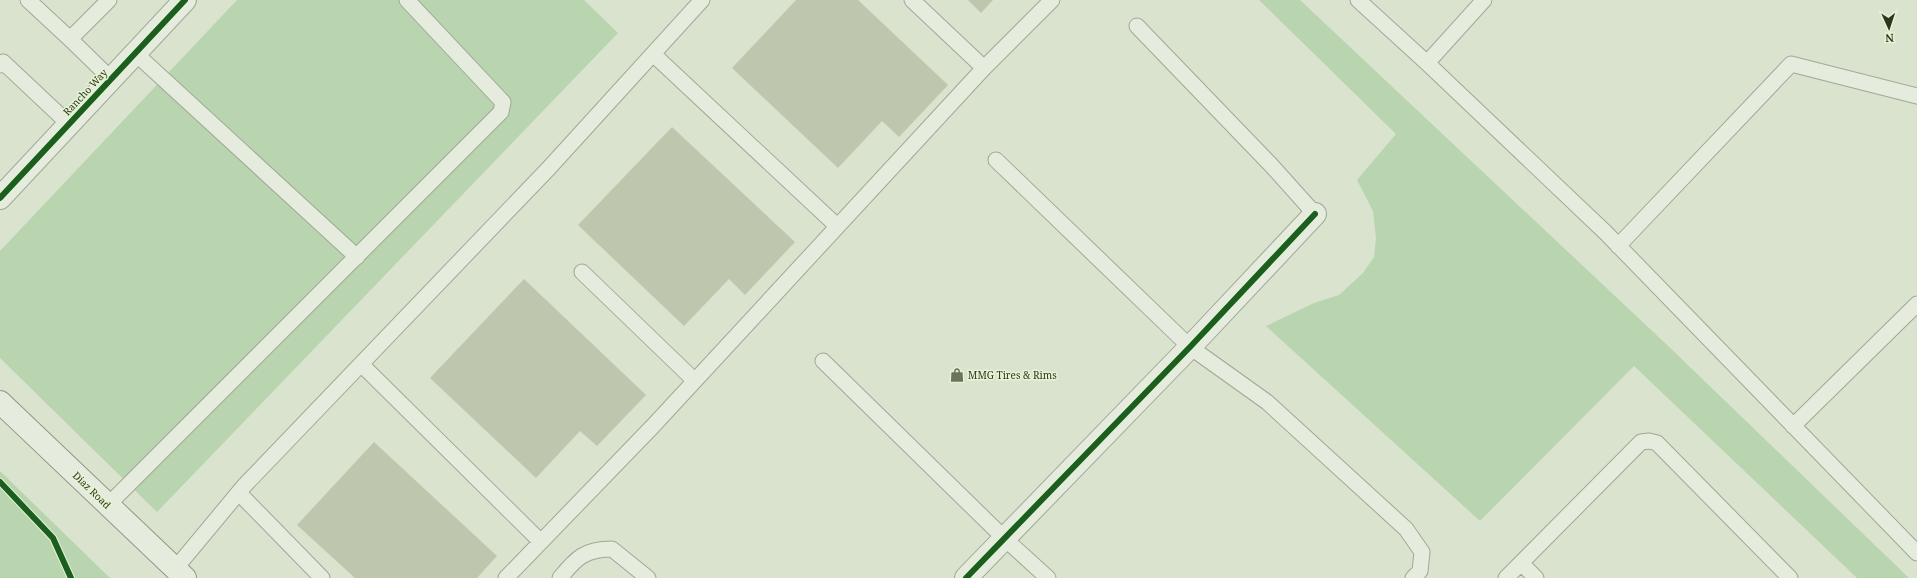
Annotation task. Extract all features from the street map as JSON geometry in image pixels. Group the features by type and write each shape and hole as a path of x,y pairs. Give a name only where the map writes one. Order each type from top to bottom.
{"street":[{"name":"Rancho Way","path":"0,198 185,0"},
{"path":"966,578 1190,347 1315,214"},
{"name":"Diaz Road","path":"0,402 180,573"}],"lane":[{"path":"28,0 111,79"},
{"path":"70,39 109,0"},
{"path":"108,505 500,112 503,102 408,0"},
{"path":"180,573 239,492 549,168 702,0"},
{"path":"912,0 984,68"},
{"path":"506,578 694,380 984,68 1052,0"},
{"path":"1358,0 1428,63 1618,246 1917,552"},
{"path":"1428,63 1484,0"},
{"path":"1137,26 1271,164 1315,214"},
{"path":"135,53 357,256"},
{"path":"653,54 837,226"},
{"path":"0,66 3,62 69,124"},
{"path":"1618,246 1791,64 1917,96"},
{"path":"996,160 1190,347 1267,402 1406,529 1422,552 1420,571 1413,578"},
{"path":"582,272 694,380"},
{"path":"1793,426 1917,304"},
{"path":"823,361 1004,538 1048,578"},
{"path":"360,364 541,542"},
{"path":"1508,576 1641,442 1649,441 1657,443 1790,578"},
{"path":"239,492 322,578"},
{"path":"560,578 574,561 596,549 612,549 648,578"},
{"path":"1521,563 1536,578"}],"green space":[{"path":"237,0 584,0 618,33 157,512 0,358 0,251"},
{"path":"1259,0 1300,0 1665,343 1909,578 1857,578 1634,366 1480,521 1266,326 1314,303 1339,295 1363,273 1374,257 1376,238 1373,211 1357,180 1396,134"},
{"path":"0,471 110,578 0,578"}],"building":[{"path":"796,0 858,0 948,85 899,137 882,121 838,168 732,68"},
{"path":"968,0 993,0 981,13"},
{"path":"672,127 795,242 745,295 729,279 684,326 578,225"},
{"path":"524,279 646,395 597,446 580,431 536,478 430,378"},
{"path":"374,442 497,556 477,578 355,578 297,525"}],"cycle path":[{"path":"0,198 185,0"},
{"path":"966,578 1190,347 1315,214"},
{"path":"0,482 53,538 71,578"}],"place":[{"name":"MMG Tires & Rims","path":"957,375"}]}
